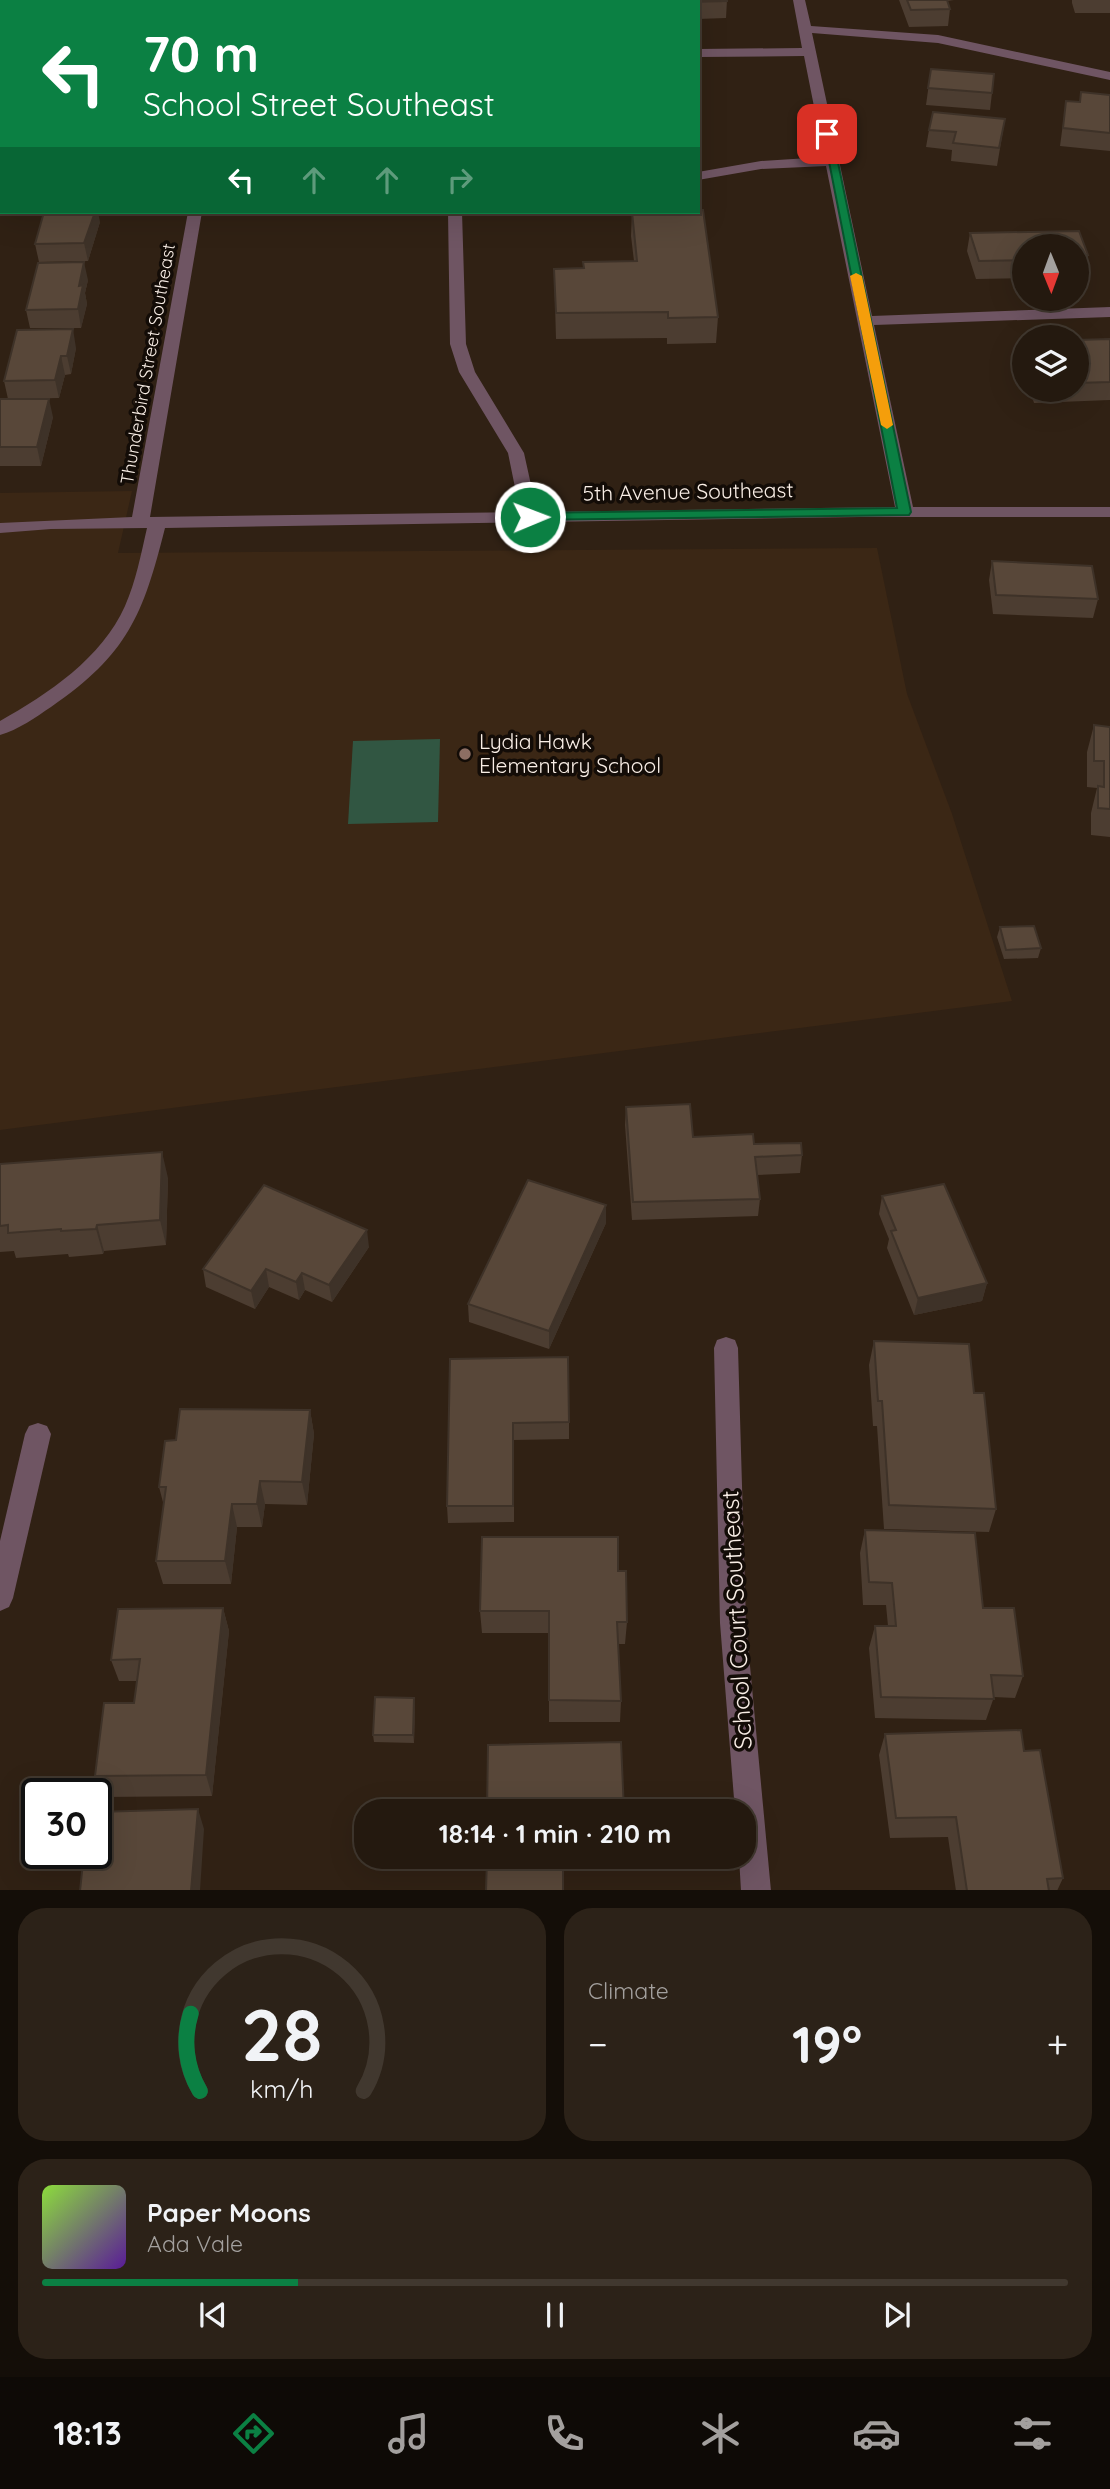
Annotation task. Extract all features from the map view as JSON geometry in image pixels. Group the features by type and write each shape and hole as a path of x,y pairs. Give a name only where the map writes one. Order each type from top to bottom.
{"street":[{"path":"799,0 905,512"},
{"path":"805,29 938,39 1110,76"},
{"path":"700,53 810,52"},
{"path":"700,176 761,165 832,161"},
{"name":"Thunderbird Street Southeast","path":"0,729 63,688 100,656 129,617 143,581 148,523 195,214"},
{"path":"455,214 458,344 467,372 516,453 530,517"},
{"path":"866,321 1110,312"},
{"name":"5th Avenue Southeast","path":"1,533 148,523 905,512 1110,512"},
{"name":"School Court Southeast","path":"726,1348 733,1623 756,1890"},
{"path":"0,1598 38,1434"}],"shaded area":[{"name":"Lydia Hawk Elementary School","path":"132,491 118,553 877,548 907,694 952,814 1012,1001 0,1130 0,493"}],"green space":[{"path":"440,739 438,822 348,824 353,741"}],"building":[{"path":"700,0 727,0 700,2"},
{"path":"907,0 947,0 950,9 911,10"},
{"path":"931,69 994,74 992,93 928,88"},
{"path":"1081,92 1110,95 1110,133 1063,128 1066,101 1080,102"},
{"path":"933,112 1005,119 999,148 953,143 956,132 929,130"},
{"path":"700,210 703,210 718,317 668,318 668,312 556,313 554,269 584,268 583,262 637,261 632,214 700,214"},
{"path":"43,214 94,214 84,243 35,244"},
{"path":"1079,231 1080,234 1012,234 1012,260 979,261 970,233"},
{"path":"84,262 78,309 26,310 38,263"},
{"path":"73,329 67,356 61,356 55,380 4,381 17,330"},
{"path":"1110,339 1110,382 1089,383 1089,340"},
{"path":"0,399 49,399 37,447 0,447"},
{"path":"992,561 1092,566 1098,599 996,595"},
{"path":"1094,725 1110,727 1110,809 1098,808 1098,786 1104,787 1104,761 1094,761"},
{"path":"1034,926 1041,948 1006,950 1000,927"},
{"path":"690,1104 693,1137 753,1134 754,1144 801,1143 802,1155 755,1157 760,1199 633,1202 626,1107"},
{"path":"162,1152 160,1220 97,1225 96,1229 8,1233 8,1225 0,1226 0,1164"},
{"path":"528,1180 606,1205 549,1331 468,1304"},
{"path":"944,1184 987,1283 918,1298 891,1231 896,1230 882,1196"},
{"path":"264,1185 367,1230 329,1285 302,1273 296,1282 266,1269 251,1291 203,1269"},
{"path":"874,1341 969,1344 974,1393 984,1393 996,1509 889,1505 882,1401 878,1401"},
{"path":"568,1357 569,1422 513,1423 513,1506 447,1506 450,1359"},
{"path":"180,1409 310,1410 302,1482 260,1481 257,1504 232,1504 225,1561 156,1561 166,1487 159,1487 165,1441 176,1440"},
{"path":"865,1530 975,1533 983,1608 1014,1608 1023,1676 991,1675 994,1699 881,1697 875,1626 896,1626 892,1583 869,1582"},
{"path":"482,1537 618,1537 618,1571 626,1571 627,1622 617,1622 621,1701 549,1700 549,1611 480,1611"},
{"path":"223,1608 206,1775 95,1776 104,1703 134,1703 140,1659 111,1660 118,1609"},
{"path":"375,1697 414,1698 413,1735 373,1735"},
{"path":"1021,1730 1024,1751 1040,1750 1063,1878 1047,1879 1049,1890 967,1890 956,1817 896,1818 885,1734"},
{"path":"621,1742 623,1799 487,1799 488,1745"},
{"path":"198,1809 191,1890 80,1890 82,1869 112,1869 112,1812"},
{"path":"487,1869 563,1869 563,1890 486,1890"}],"slow traffic":[{"path":"856,276 887,425"}],"place":[{"name":"Lydia Hawk Elementary School","path":"465,754"}],"route":[{"path":"530,517 905,512 827,134"}]}
